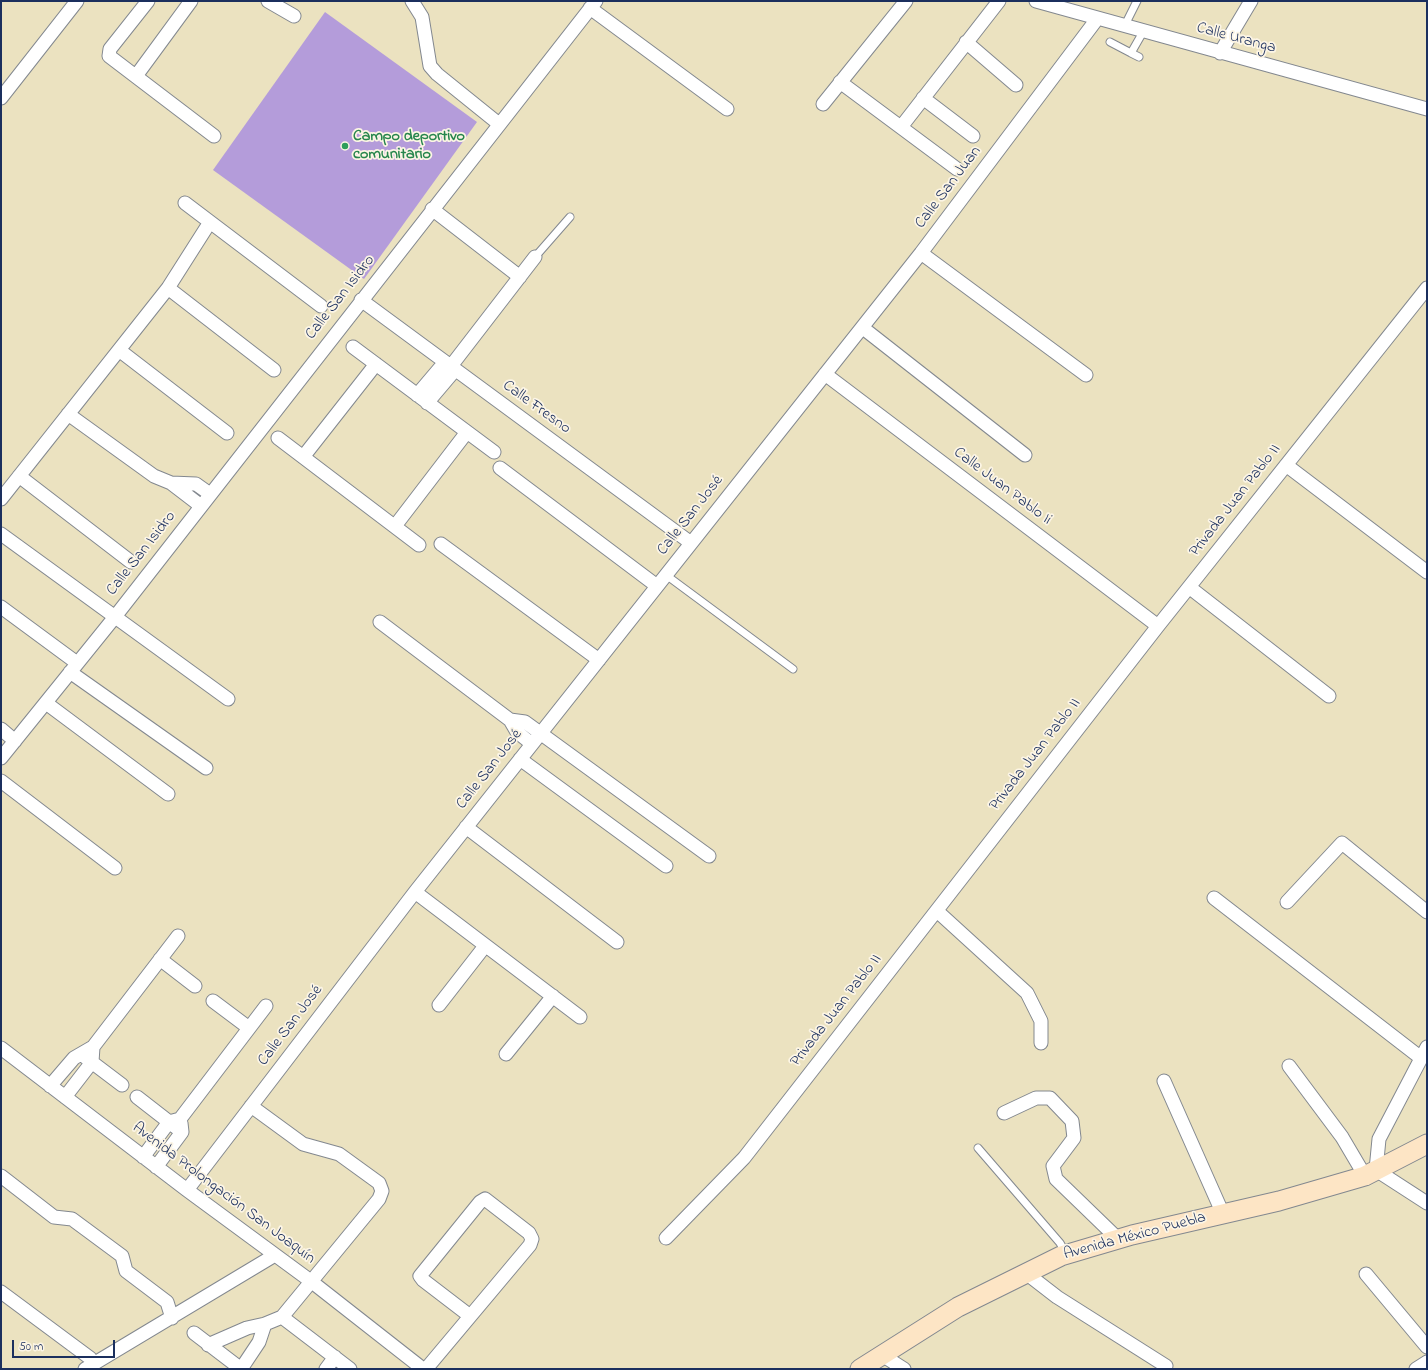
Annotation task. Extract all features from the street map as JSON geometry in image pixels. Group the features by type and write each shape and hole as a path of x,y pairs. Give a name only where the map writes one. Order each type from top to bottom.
{"main road":[{"name":"Avenida México Puebla","path":"860,1369 958,1307 1066,1254 1118,1239 1279,1201 1370,1173 1427,1144"}],"street":[{"path":"1,98 77,1"},
{"path":"148,1 110,49 109,56 214,136"},
{"path":"136,76 191,1"},
{"path":"268,1 294,16"},
{"path":"412,1 422,17 430,66 437,74 499,124"},
{"path":"823,104 906,1"},
{"path":"901,128 999,1"},
{"name":"Calle Uranga","path":"1036,1 1124,27 1427,109"},
{"path":"1220,53 1251,1"},
{"path":"593,5 727,109"},
{"name":"Calle San Isidro","path":"1,758 114,618 432,209 593,5"},
{"name":"Calle San Juan","path":"825,374 921,253 1097,19"},
{"path":"966,42 1016,85"},
{"path":"840,82 957,170"},
{"path":"923,98 973,136"},
{"path":"185,203 321,306"},
{"path":"432,209 520,278"},
{"path":"1,499 168,288 210,222"},
{"path":"921,253 1086,375"},
{"path":"422,399 450,366 535,257"},
{"path":"168,288 274,370"},
{"name":"Privada Juan Pablo II","path":"666,1238 744,1158 1158,626 1427,288"},
{"name":"Calle Fresno","path":"361,300 691,543"},
{"path":"863,328 1025,455"},
{"path":"353,347 494,452"},
{"path":"119,350 227,433"},
{"path":"303,457 376,364"},
{"name":"Calle San José","path":"186,1190 415,892 825,374"},
{"name":"Calle Juan Pablo Ii","path":"825,374 1158,626"},
{"path":"68,414 154,476 171,482 196,484 210,494"},
{"path":"395,526 467,432"},
{"path":"278,438 419,545"},
{"path":"1286,465 1427,572"},
{"path":"500,468 657,586"},
{"path":"19,476 131,562"},
{"path":"171,482 200,506"},
{"name":"Calle San Isidro","path":"1,534 114,618"},
{"path":"441,544 599,660"},
{"path":"1189,587 1329,696"},
{"path":"1,607 74,668 206,768"},
{"path":"114,618 228,699"},
{"path":"380,622 510,720 517,732 532,744"},
{"path":"46,702 168,794"},
{"path":"510,720 525,722 709,856"},
{"path":"1,729 15,741"},
{"path":"520,759 666,866"},
{"path":"1,781 115,868"},
{"path":"466,828 617,942"},
{"path":"1287,902 1342,843 1427,912"},
{"path":"415,892 580,1017"},
{"path":"1214,898 1424,1053 1379,1139 1370,1173"},
{"path":"937,911 1027,994 1041,1021 1041,1043"},
{"path":"50,1086 74,1058 80,1053 93,1047 178,936"},
{"path":"440,1005 486,946"},
{"path":"160,960 195,986"},
{"path":"506,1054 553,996"},
{"path":"213,1000 249,1028"},
{"path":"143,1157 177,1124 266,1006"},
{"path":"65,1097 92,1062 93,1047"},
{"name":"Avenida Prolongación San Joaquín","path":"1,1048 186,1190 312,1282 423,1369"},
{"path":"80,1053 122,1085"},
{"path":"1289,1066 1370,1173 1427,1203"},
{"path":"1164,1081 1223,1214"},
{"path":"137,1097 177,1124"},
{"path":"1004,1113 1036,1098 1050,1098 1072,1120 1074,1138 1053,1166 1056,1179 1118,1239"},
{"path":"208,1345 247,1328 265,1324 282,1317 380,1199 382,1191 379,1183 339,1154 303,1144 251,1106"},
{"path":"156,1167 177,1124"},
{"path":"1,1176 54,1217 72,1219 122,1256 126,1271 168,1302 172,1318"},
{"path":"426,1369 530,1244 532,1239 529,1233 485,1199 480,1202 420,1276 423,1280 470,1316"},
{"path":"89,1367 275,1256"},
{"path":"1026,1273 1057,1297 1166,1366"},
{"path":"1366,1274 1427,1347"},
{"path":"1,1292 90,1358 89,1367"},
{"path":"282,1317 350,1369"},
{"path":"194,1334 241,1369 258,1342 265,1324"},
{"path":"882,1355 904,1369"},
{"path":"326,1369 335,1357"},
{"path":"1416,1369 1427,1362"}],"lane":[{"path":"1124,27 1137,1"},
{"path":"1131,52 1143,32"},
{"path":"1110,42 1139,57"},
{"path":"535,257 570,216"},
{"path":"666,575 793,669"},
{"path":"978,1148 1060,1243 1066,1254"}],"building":[{"name":"Campo deportivo comunitario","path":"325,12 477,122 364,279 213,170"}],"place":[{"name":"Campo deportivo comunitario","path":"345,146"}]}
